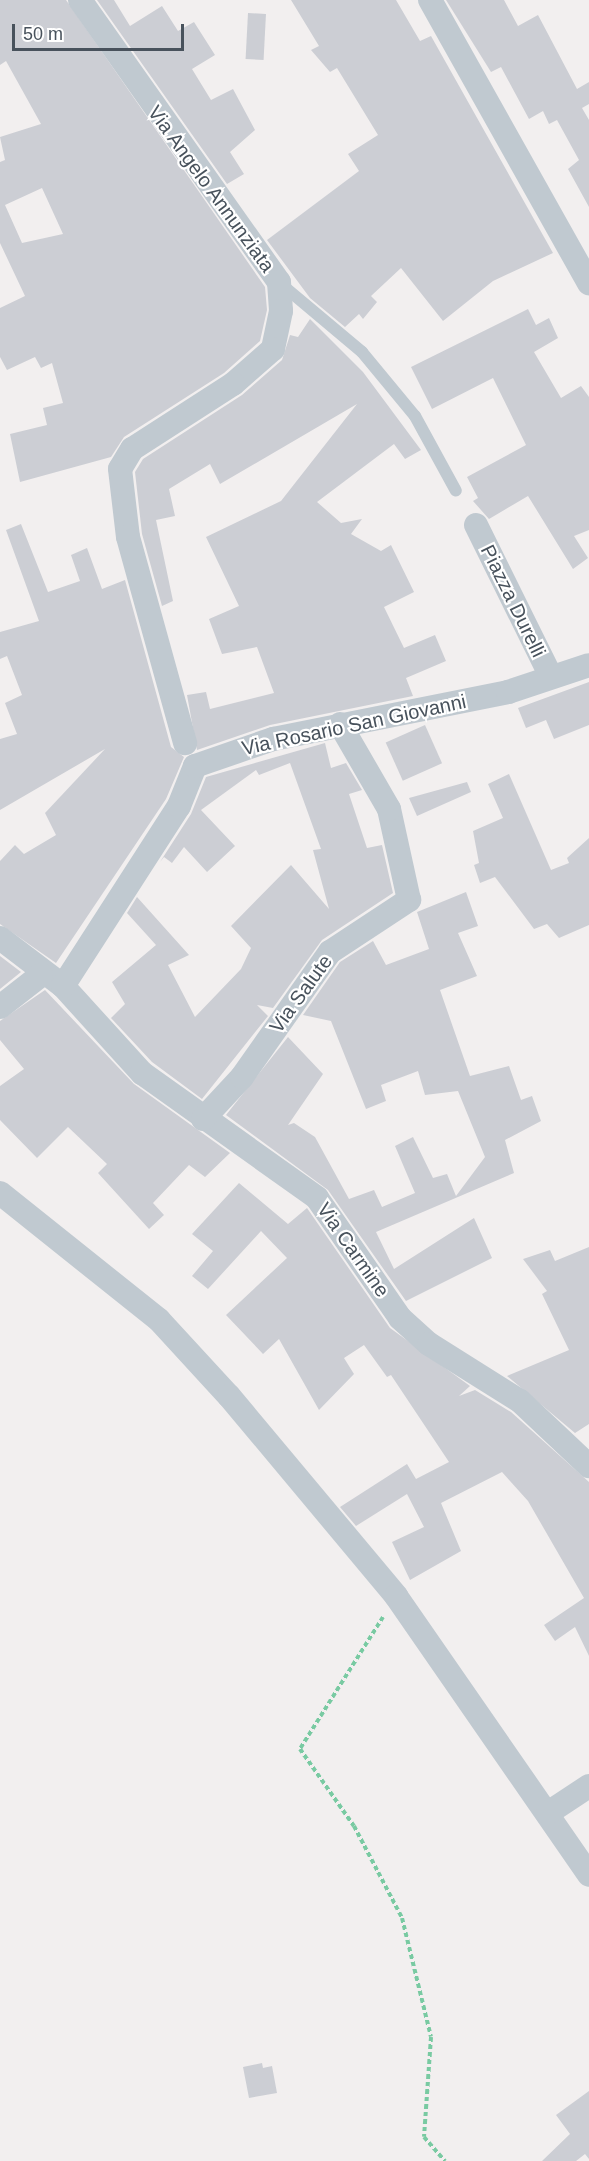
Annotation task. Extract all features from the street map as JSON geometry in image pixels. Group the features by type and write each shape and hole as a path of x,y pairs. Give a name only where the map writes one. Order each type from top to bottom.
{"street":[{"name":"Via Angelo Annunziata","path":"80,0 279,282 281,311 273,349 233,384 132,448 120,469 128,537 185,743"},
{"path":"430,0 589,283"},
{"name":"Piazza Durelli","path":"476,525 551,677"},
{"name":"Via Rosario San Giovanni","path":"63,986 178,806 195,766 273,739 508,692 589,665"},
{"name":"Via Salute","path":"203,1119 242,1077 330,952 409,900 389,808 340,724"},
{"path":"0,938 41,975 63,986"},
{"path":"0,1007 41,975"},
{"name":"Via Carmine","path":"63,986 142,1073 203,1119 317,1198 400,1318 429,1344 520,1401 589,1466"},
{"path":"0,1193 159,1320 396,1596 589,1875"},
{"path":"548,1813 589,1786"}],"lane":[{"path":"279,282 362,352 415,416 456,491"}],"path":[{"path":"396,1596 300,1749 354,1826 402,1918 431,2037 424,2137 445,2161"}],"building":[{"path":"0,0 66,0 265,287 267,310 260,341 224,373 124,437 111,457 20,482 10,434 47,425 43,408 63,403 52,363 41,368 35,357 7,370 0,357 0,308 25,296 0,243 0,162 5,160 0,137 41,124 6,61 0,65","holes":["42,188 63,234 22,243 5,205"]},
{"path":"97,0 114,0 130,26 162,6 178,31 194,22 215,55 192,69 211,100 233,89 255,130 230,152 244,174 227,184"},
{"path":"291,0 396,0 420,41 431,36 553,253 493,281 443,321 401,268 371,296 377,302 363,319 359,314 345,327 310,298 267,240 359,171 348,154 378,135 337,68 330,72 311,50 319,46"},
{"path":"446,0 504,0 518,26 538,15 577,89 589,82 589,104 582,108 589,120 589,207 568,169 579,160 557,120 549,124 543,111 529,119 501,67 491,72"},
{"path":"248,13 266,14 264,60 246,59"},
{"path":"528,309 536,325 549,318 558,338 534,352 561,398 581,386 589,397 589,530 574,536 588,558 573,569 528,496 489,519 473,501 478,498 467,477 526,445 493,378 432,409 411,367"},
{"path":"310,319 363,372 421,450 405,459 394,444 317,502 341,523 362,519 351,534 381,551 391,545 414,592 384,607 404,648 435,635 446,661 406,678 413,696 270,725 197,750 187,695 206,692 210,709 274,693 257,647 222,654 209,619 239,606 206,537 281,501 357,404 220,484 210,464 169,489 175,516 156,520 173,601 162,606 142,534 135,472 143,459 242,395 282,360 290,335 298,337"},
{"path":"21,524 48,592 80,581 71,555 87,548 102,589 125,580 171,747 184,757 166,799 56,963 0,924 0,861 15,845 24,854 56,835 45,813 105,749 0,810 0,739 17,734 5,703 22,695 7,656 0,659 0,632 39,621 6,530"},
{"path":"589,682 589,725 554,739 546,720 526,728 518,708"},
{"path":"425,725 442,763 403,781 386,742"},
{"path":"325,743 331,768 346,763 362,790 349,794 367,848 382,845 393,893 322,940 273,1008 257,1005 268,1016 202,1099 152,1062 111,1018 125,1004 112,982 156,945 127,913 137,897 189,955 168,965 195,1017 241,969 251,948 231,926 291,865 329,909 313,850 321,849 290,763 259,775 256,770 201,810 235,846 207,872 184,847 172,863 164,857 160,862 191,814 206,777"},
{"path":"509,774 551,870 569,863 567,858 589,838 589,925 559,938 547,924 534,929 495,877 480,883 474,865 479,863 473,831 503,818 488,784"},
{"path":"467,782 471,792 417,816 409,798"},
{"path":"466,892 478,926 458,933 477,976 440,990 470,1076 509,1066 521,1100 532,1096 541,1121 505,1140 514,1173 376,1232 394,1269 474,1218 492,1258 406,1301 328,1190 226,1115 288,1037 323,1074 288,1125 294,1123 315,1137 349,1199 374,1190 382,1207 415,1193 395,1146 413,1137 433,1178 447,1174 456,1196 485,1157 458,1091 425,1095 418,1071 381,1085 386,1101 366,1109 331,1021 303,1015 340,962 373,941 386,965 429,949 417,912"},
{"path":"0,956 21,972 0,989"},
{"path":"45,990 134,1084 230,1153 205,1177 189,1165 153,1203 164,1215 149,1229 98,1173 107,1164 68,1127 37,1158 0,1120 0,1086 24,1069 0,1040 0,1021"},
{"path":"239,1183 288,1224 307,1208 390,1328 470,1386 459,1396 475,1390 511,1412 589,1482 589,1656 575,1627 555,1641 544,1625 584,1598 528,1501 502,1472 441,1503 461,1551 410,1580 392,1542 424,1527 407,1494 356,1526 340,1507 407,1464 416,1479 449,1462 391,1375 387,1377 364,1345 344,1358 354,1374 319,1410 279,1339 263,1354 226,1315 287,1258 261,1231 208,1289 192,1276 213,1251 192,1234"},
{"path":"589,1247 589,1424 575,1433 507,1376 569,1350 542,1294 547,1291 523,1259 550,1250 555,1261"},
{"path":"262,2063 263,2068 272,2066 277,2093 249,2098 243,2067"},
{"path":"589,2091 589,2159 585,2154 576,2161 542,2161 570,2134 556,2115"}]}
